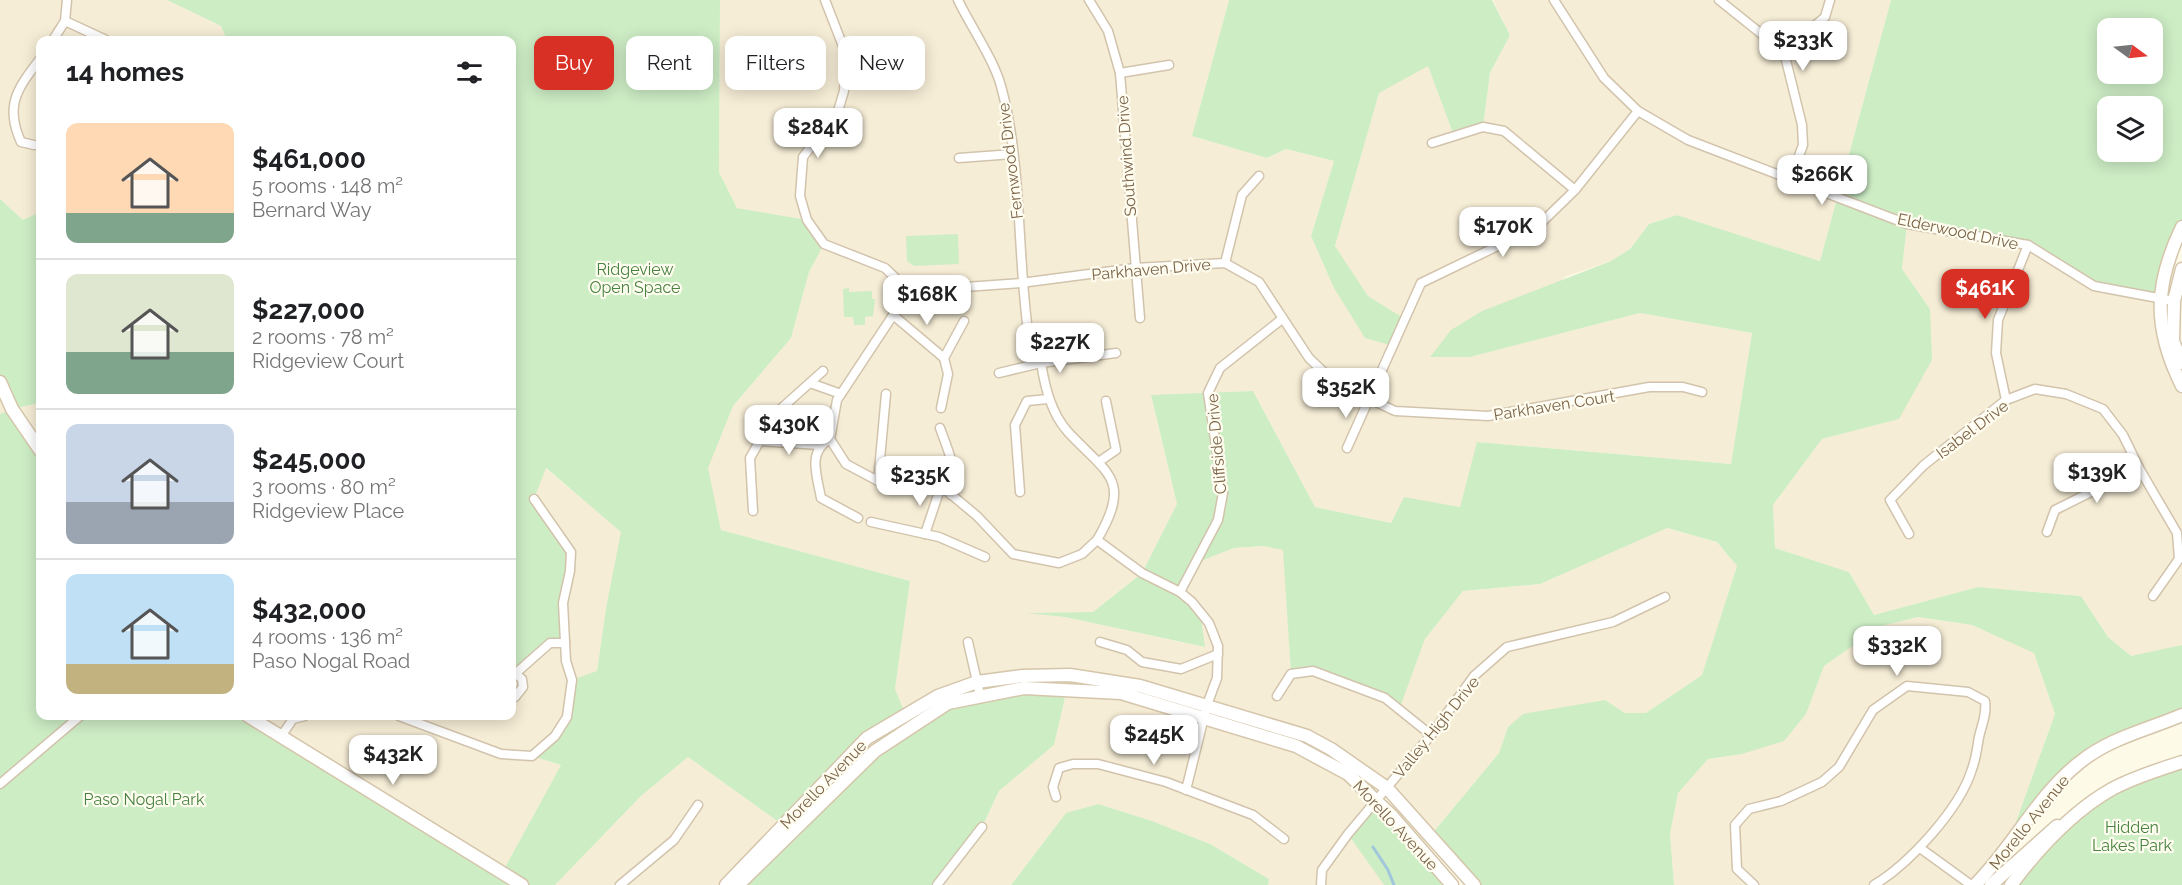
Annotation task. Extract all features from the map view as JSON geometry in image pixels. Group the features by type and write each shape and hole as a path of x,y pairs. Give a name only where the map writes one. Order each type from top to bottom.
{"street":[{"path":"56,36 65,21 67,0"},
{"path":"825,0 846,54 844,91 838,111 803,157 800,196 807,220 824,244 885,268 909,291 837,400 830,438 846,464 878,482 916,482 940,489 951,495 1013,554 1059,563 1082,554 1097,540 1113,514 1114,482 1100,461 1066,430 1048,399 1041,363"},
{"name":"Fernwood Drive","path":"958,0 1001,84 1013,154 1021,283 1028,331"},
{"name":"Southwind Drive","path":"1089,0 1108,30 1120,73 1140,318"},
{"name":"Elderwood Drive","path":"1554,0 1604,78 1638,111 1688,140 1907,224 2028,245 2094,286 2174,301"},
{"path":"1719,0 1784,52 1802,125 1803,146 1790,180"},
{"path":"1784,52 1825,17 1830,0"},
{"path":"65,21 97,36"},
{"path":"34,145 21,142 14,127 12,110 17,90 36,64"},
{"path":"1120,73 1169,65"},
{"path":"1347,448 1421,283 1537,227 1575,190 1638,111"},
{"path":"1432,143 1483,127 1504,131 1575,190"},
{"path":"959,158 1013,154"},
{"path":"1225,263 1242,195 1259,176"},
{"path":"2182,227 2165,268 2160,300 2162,338 2182,386"},
{"path":"2006,400 1996,353 1998,320 2028,245"},
{"name":"Parkhaven Drive","path":"909,291 1021,283 1135,268 1225,263 1259,282 1309,358 1334,382 1370,401"},
{"path":"2182,268 2174,301 2173,341 2182,363"},
{"path":"893,315 944,358 948,374 941,408"},
{"name":"Cliffside Drive","path":"1180,592 1218,520 1223,493 1208,393 1220,368 1282,319"},
{"path":"944,358 964,321"},
{"path":"999,373 1041,363 1116,353"},
{"path":"753,512 750,458 775,414 823,371"},
{"path":"0,382 12,409 36,444"},
{"path":"810,383 841,394"},
{"name":"Parkhaven Court","path":"1370,401 1395,411 1488,416 1649,387 1683,387 1702,392"},
{"name":"Isabel Drive","path":"1909,534 1890,500 1924,465 2006,400 2035,389 2066,394 2103,409 2123,435 2139,468 2177,533 2179,559 2153,596"},
{"path":"878,482 886,394"},
{"path":"1020,492 1015,425 1027,401 1048,399"},
{"path":"1100,461 1116,450 1106,401"},
{"path":"940,428 953,464 955,482 951,495"},
{"path":"830,438 820,445 814,457 821,498 858,518"},
{"path":"760,441 820,445"},
{"path":"2047,532 2055,510 2139,468"},
{"path":"925,534 940,489"},
{"path":"410,720 501,754 532,756 555,736 567,717 572,680 566,661 563,603 570,572 571,552 534,499"},
{"path":"871,522 939,537 985,557"},
{"path":"1097,540 1142,573 1180,592 1209,623 1218,646 1217,678 1207,705 1186,790"},
{"name":"Valley High Drive","path":"1321,885 1322,870 1431,735 1474,676 1507,647 1613,622 1665,597"},
{"path":"968,642 979,689"},
{"path":"1100,642 1126,650 1142,662 1181,669 1218,654"},
{"path":"516,670 550,643 565,643"},
{"path":"1277,696 1291,674 1313,671 1385,698 1431,735"},
{"path":"516,674 522,679 523,687 516,696"},
{"name":"Morello Avenue","path":"726,885 867,738 938,696 979,689 1023,676 1070,675 1140,686 1308,736 1387,788 1474,885"},
{"path":"1754,885 1737,869 1735,825 1749,809 1781,801 1822,782 1839,767 1873,711 1907,686 1968,692 1985,701 1986,712 1972,771 1957,799 1920,848 1897,870 1874,885"},
{"name":"Morello Avenue","path":"738,885 875,751 948,703 979,689 1024,688 1121,693 1296,746 1348,774 1377,800 1452,885"},
{"name":"Morello Avenue","path":"1976,885 2021,831 2047,794 2079,762 2124,736 2182,715"},
{"path":"0,784 75,720"},
{"path":"255,720 522,885"},
{"path":"282,735 291,720"},
{"name":"Morello Avenue","path":"1991,885 2044,836 2082,808 2123,784 2182,762"},
{"path":"1056,797 1053,787 1059,768 1073,764 1098,764 1186,790 1253,815 1284,839"},
{"path":"620,885 674,840 698,805"},
{"name":"Morello Avenue","path":"2011,885 2082,808"},
{"path":"937,885 982,826"},
{"path":"1920,848 1971,885"}],"shaded area":[{"path":"0,0 167,0 221,26 225,36 36,36 36,214 23,220 0,199"},
{"path":"720,0 1229,0 1192,136 1267,158 1286,149 1334,161 1311,236 1334,288 1405,319 1368,296 1335,246 1379,92 1428,65 1454,136 1483,127 1490,73 1510,35 1493,0 1891,0 1820,261 1677,215 1649,224 1630,249 1611,261 1567,276 1470,357 1640,313 1752,333 1731,464 1478,442 1460,507 1404,498 1392,523 1315,507 1253,391 1151,396 1177,504 1142,573 1093,612 1034,613 1065,617 1204,647 1180,592 1196,563 1234,548 1263,546 1284,550 1291,674 1313,671 1342,681 1399,709 1425,639 1463,591 1540,584 1666,528 1717,542 1737,566 1702,675 1646,713 1625,713 1605,700 1508,727 1499,753 1431,835 1408,809 1331,749 1207,705 1070,675 977,683 906,715 895,689 910,581 721,530 707,468 733,406 791,338 809,272 824,244 807,220 737,208 719,172"},
{"path":"1907,224 2028,245 2160,300 2182,386 2182,645 2178,648 2131,656 2108,637 2081,596 1978,587 1874,615 1849,572 1775,548 1773,505 1822,439 1899,419 1930,309 1902,269"},
{"path":"0,382 12,409 0,414"},
{"path":"36,404 36,444 12,409"},
{"path":"545,468 622,532 606,608 597,671 567,717 533,756 561,765 502,873 254,720 516,720 516,639 534,499"},
{"path":"1918,617 1972,625 2034,652 2055,714 2005,852 1975,885 1674,885 1670,834 1678,792 1708,759 1742,754 1806,714 1824,666 1881,626"},
{"path":"1067,689 1121,693 1296,746 1377,800 1381,876 1384,885 1268,885 1269,879 1210,844 1152,821 1098,804 1066,813 1011,885 937,885 982,827 999,791 1054,745"},
{"path":"688,757 783,825 726,885 555,885 641,796"}],"green space":[{"path":"167,0 720,0 719,172 737,208 807,220 824,244 809,272 791,338 733,406 708,468 721,530 910,581 895,689 906,715 867,738 783,825 688,757 641,796 555,885 0,885 0,414 11,409 0,382 0,199 23,220 36,214 36,404 12,409 36,444 36,720 254,720 502,873 561,765 532,756 567,717 572,680 597,671 606,608 621,532 546,468 534,499 571,552 563,603 565,643 550,643 516,668 516,36 225,36 221,26"},
{"path":"1229,0 1492,0 1510,35 1490,73 1483,127 1454,136 1428,66 1379,93 1335,246 1368,296 1405,319 1393,346 1365,338 1334,288 1311,236 1334,161 1286,149 1267,158 1192,136"},
{"path":"1891,0 2182,0 2182,227 2160,300 2094,286 2028,245 1907,224 1902,269 1930,309 1932,360 1899,419 1822,439 1773,505 1775,548 1849,572 1874,615 1978,587 2081,596 2108,637 2131,656 2182,645 2182,715 2079,762 2005,852 2055,714 2034,653 1972,625 1918,617 1881,626 1824,666 1806,714 1784,741 1742,754 1708,759 1678,793 1670,834 1674,885 1474,885 1431,835 1499,753 1508,727 1523,714 1605,700 1625,713 1646,713 1702,675 1737,566 1717,542 1667,528 1540,584 1463,591 1425,639 1399,710 1385,698 1313,671 1291,674 1283,550 1263,546 1234,548 1196,563 1180,592 1200,612 1205,647 1065,617 1026,613 1093,612 1142,573 1177,504 1151,395 1253,391 1315,507 1391,523 1404,497 1460,507 1477,442 1731,464 1752,333 1640,313 1470,357 1430,357 1451,330 1482,311 1611,261 1630,249 1649,224 1677,215 1820,261"},
{"path":"958,234 959,264 914,266 907,261 906,236"},
{"path":"849,288 849,292 872,291 872,299 875,299 873,316 865,317 865,325 854,325 853,317 844,317 843,289"},
{"path":"1067,689 1054,745 999,791 982,827 937,885 738,885 875,751 948,703"},
{"name":"Hidden Lakes Park","path":"2182,762 2182,885 2011,885 2082,808"},
{"path":"1377,800 1452,885 1384,885 1348,834"},
{"path":"1098,804 1152,821 1210,844 1269,879 1268,885 1011,885 1066,813"}],"waterway":[{"path":"1373,847 1388,870 1394,885"}],"park label":[{"name":"Ridgeview Open Space","path":"635,278"},
{"name":"Paso Nogal Park","path":"144,799"}]}
